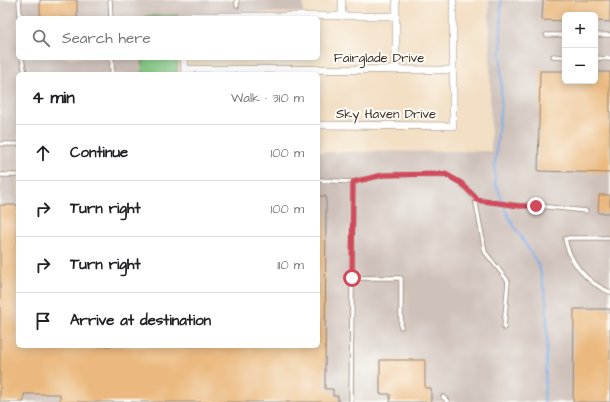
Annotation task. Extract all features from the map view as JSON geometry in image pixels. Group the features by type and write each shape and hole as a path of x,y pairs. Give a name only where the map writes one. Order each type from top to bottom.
{"street":[{"path":"342,0 342,16"},
{"path":"396,0 396,70"},
{"path":"453,0 453,70"},
{"path":"320,16 396,16"},
{"path":"184,60 185,72"},
{"name":"Fairglade Drive","path":"185,72 453,70"},
{"name":"Sky Haven Drive","path":"320,126 453,126 453,70"}],"lane":[{"path":"19,0 20,16"},
{"path":"110,0 111,16"},
{"path":"237,0 237,6"},
{"path":"546,35 562,35"},
{"path":"598,35 610,35"},
{"path":"553,56 562,57"},
{"path":"598,58 610,59"},
{"path":"22,60 25,72"},
{"path":"112,60 112,72"},
{"path":"0,144 16,144"},
{"path":"320,180 353,182 383,175 445,174 461,183 476,198 485,252 508,281 504,328"},
{"path":"0,175 16,175"},
{"path":"351,402 353,182"},
{"path":"476,200 520,206 586,211"},
{"path":"610,238 564,239 576,267 595,284 610,292"},
{"path":"352,278 401,278 401,327"},
{"path":"443,397 448,402"}],"shaded area":[{"path":"0,0 303,0 303,12 145,16 16,16 16,60 143,60 142,72 16,72 16,348 320,348 320,152 491,151 489,0 610,0 610,402 0,402"}],"green space":[{"path":"178,15 178,16 145,16"},
{"path":"143,60 178,60 177,72 142,72"}],"building":[{"path":"40,0 77,0 77,16 40,16"},
{"path":"543,0 610,0 610,22 598,21 598,12 562,12 562,21 542,20"},
{"path":"540,71 562,71 562,84 598,84 598,72 610,72 610,173 538,171"},
{"path":"599,195 610,195 610,213 598,213"},
{"path":"320,196 326,196 325,389 333,389 333,396 338,396 338,402 60,402 60,394 24,394 24,402 0,402 0,205 16,205 16,348 320,348"},
{"path":"574,309 610,309 610,402 573,402"},
{"path":"380,360 425,360 425,388 431,388 431,402 390,402 390,394 380,394"}],"waterway":[{"path":"501,0 501,103 495,163 495,182 508,216 539,266 547,304 544,402"}],"route":[{"path":"352,278 353,182 383,175 445,174 461,183 476,198 476,200 520,206 536,206"}]}
